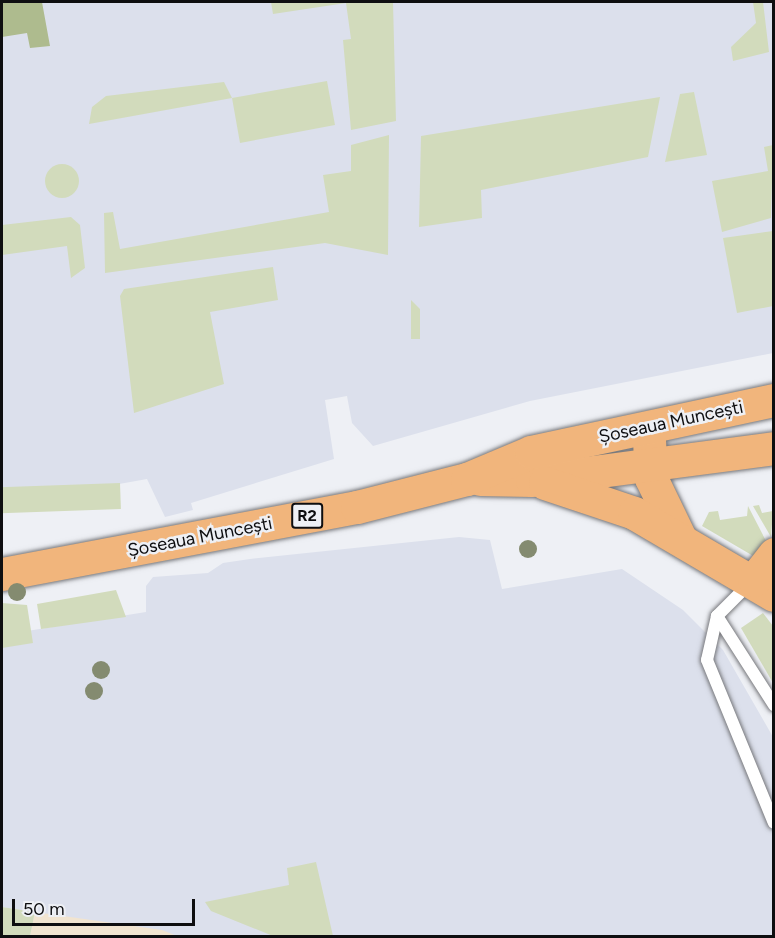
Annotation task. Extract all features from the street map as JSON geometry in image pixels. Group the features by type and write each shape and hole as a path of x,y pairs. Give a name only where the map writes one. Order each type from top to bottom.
{"main road":[{"name":"Șoseaua Muncești","path":"2,574 357,507 466,479 531,452 774,400"},
{"path":"654,424 647,462 679,537"},
{"name":"Șoseaua Muncești","path":"466,479 532,480 647,462 774,448"},
{"path":"532,480 623,508 679,537 764,588 774,554"}],"lane":[{"path":"764,588 717,616 707,660 774,823"},
{"path":"717,616 774,705"}],"shaded area":[{"path":"2,2 773,2 773,353 530,401 373,446 352,423 347,396 325,400 334,459 191,503 193,510 165,517 147,479 2,505"},
{"path":"459,537 490,540 502,589 622,569 683,610 723,650 773,737 773,936 177,936 2,907 2,635 146,612 146,586 153,577 208,573 223,563 250,559"},
{"path":"35,912 162,930 177,936 30,936"}],"green space":[{"path":"2,2 42,2 50,46 30,48 27,33 2,37"},
{"path":"271,2 393,2 396,121 351,130 343,40 351,39 346,3 273,14"},
{"path":"753,2 763,2 769,52 733,61 731,47 756,23"},
{"path":"327,81 335,125 240,143 232,98"},
{"path":"224,82 232,98 89,124 92,107 106,96"},
{"path":"694,92 707,155 665,162 680,94"},
{"path":"660,97 648,157 481,190 482,218 419,227 421,136"},
{"path":"389,135 388,255 325,243 105,273 104,213 113,212 120,249 329,212 323,175 351,171 351,145"},
{"path":"773,145 771,218 722,232 712,181 768,171 764,147"},
{"path":"62,164 74,169 79,181 74,193 62,198 50,193 45,181 50,169"},
{"path":"71,217 80,225 85,268 71,278 67,246 2,255 2,225"},
{"path":"773,231 773,306 737,313 723,238"},
{"path":"273,267 278,300 210,312 224,384 134,413 120,296 124,289"},
{"path":"411,300 420,309 420,339 411,339"},
{"path":"120,483 121,509 2,513 2,487"},
{"path":"759,505 762,513 773,511 771,537 753,506"},
{"path":"748,506 766,541 755,557 702,526 709,512 718,511 720,520 747,516"},
{"path":"116,590 126,617 41,629 37,604"},
{"path":"2,603 27,605 33,643 2,648"},
{"path":"763,613 773,626 773,683 741,628"},
{"path":"316,862 333,936 273,936 211,911 205,902 289,885 287,868"},
{"path":"2,907 35,912 30,936 2,936"}]}
